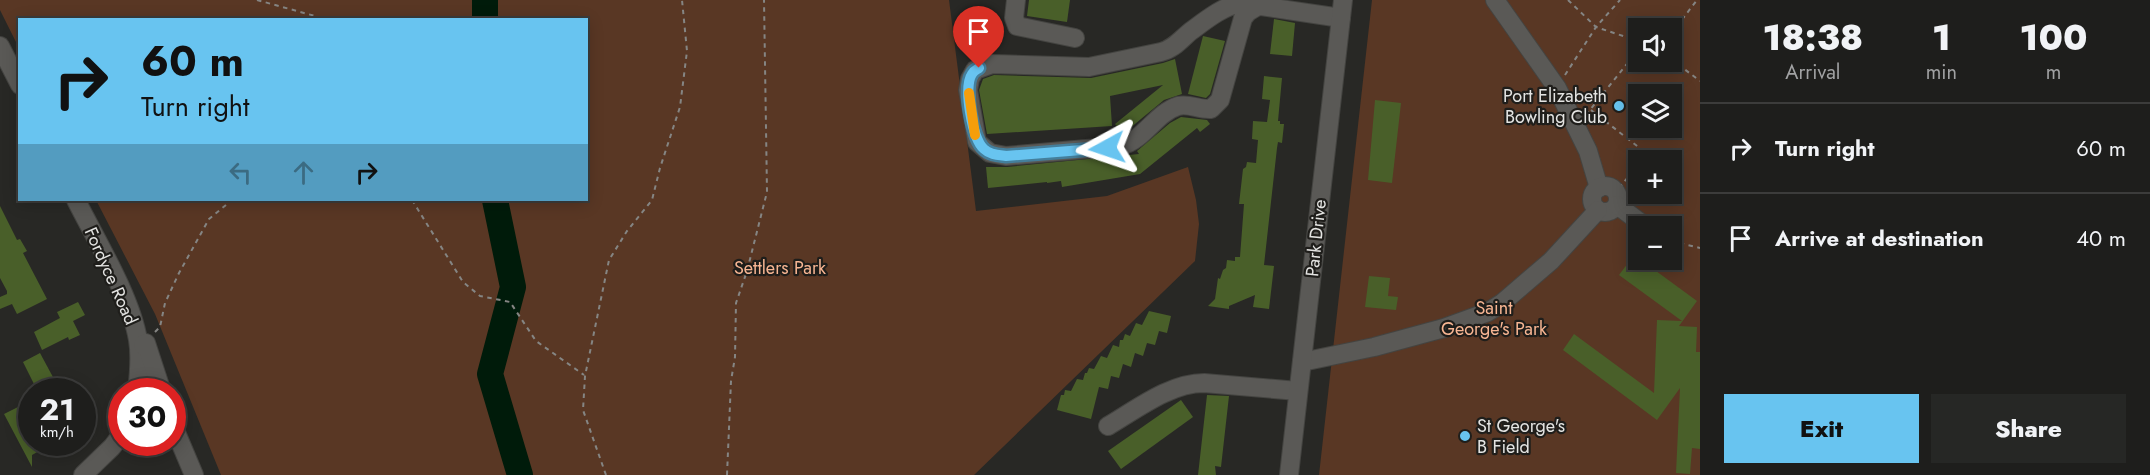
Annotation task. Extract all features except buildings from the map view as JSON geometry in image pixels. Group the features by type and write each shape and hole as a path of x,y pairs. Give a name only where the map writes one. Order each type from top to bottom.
{"street":[{"path":"1016,0 1014,18 1017,26 1075,38"},
{"path":"1495,0 1557,88 1611,195 1634,216"},
{"path":"1258,6 1243,18 1220,100 1210,109 1189,105 1175,107 1132,141 1121,146 1006,156 990,153 978,142 968,84 972,74 982,66 1013,64 1089,67 1167,51 1191,31 1230,5 1247,2 1258,6 1342,9"},
{"name":"Park Drive","path":"1289,475 1342,9"},
{"path":"0,46 18,81"},
{"path":"1302,362 1374,347 1488,312 1502,303 1551,261 1598,210 1592,199 1596,190 1611,195"},
{"name":"Fordyce Road","path":"76,201 128,306 139,348 138,378"},
{"path":"139,348 146,343 157,378"},
{"path":"1108,426 1162,395 1188,384 1204,383 1298,390"},
{"path":"83,475 108,451"},
{"path":"186,456 194,475"}],"path":[{"path":"257,0 317,18"},
{"path":"606,475 582,410 585,376 609,260 627,231 652,200 680,107 687,51 682,0"},
{"path":"727,475 731,381 735,357 736,303 747,271 767,192 764,0"},
{"path":"1568,0 1596,27 1628,38"},
{"path":"1557,88 1596,27 1620,0"},
{"path":"1682,20 1697,0"},
{"path":"1575,125 1591,110 1628,63"},
{"path":"1682,67 1700,81"},
{"path":"1591,110 1642,150"},
{"path":"1611,195 1628,176"},
{"path":"139,348 160,327 165,303 209,219 231,201"},
{"path":"413,201 463,282 480,296 510,302 536,341 585,376"},
{"path":"1682,244 1700,248"}],"green space":[{"name":"Settlers Park","path":"0,0 949,0 976,211 1107,196 1188,167 1199,224 1195,261 974,475 221,475 186,390 186,378 181,378 155,314 97,201 588,201 588,18 18,18 18,46 0,10"},
{"name":"Saint George's Park","path":"1372,0 1700,0 1700,475 1319,475"}],"waterway":[{"path":"485,0 485,18"},
{"path":"495,201 513,287 490,374 520,475"}],"slow traffic":[{"path":"969,93 975,135"}],"place":[{"name":"Port Elizabeth Bowling Club","path":"1619,106"},
{"name":"St George's B Field","path":"1465,436"}],"route":[{"path":"979,68 972,74 968,90 975,133 978,142 985,150 1006,156 1107,148"}]}
